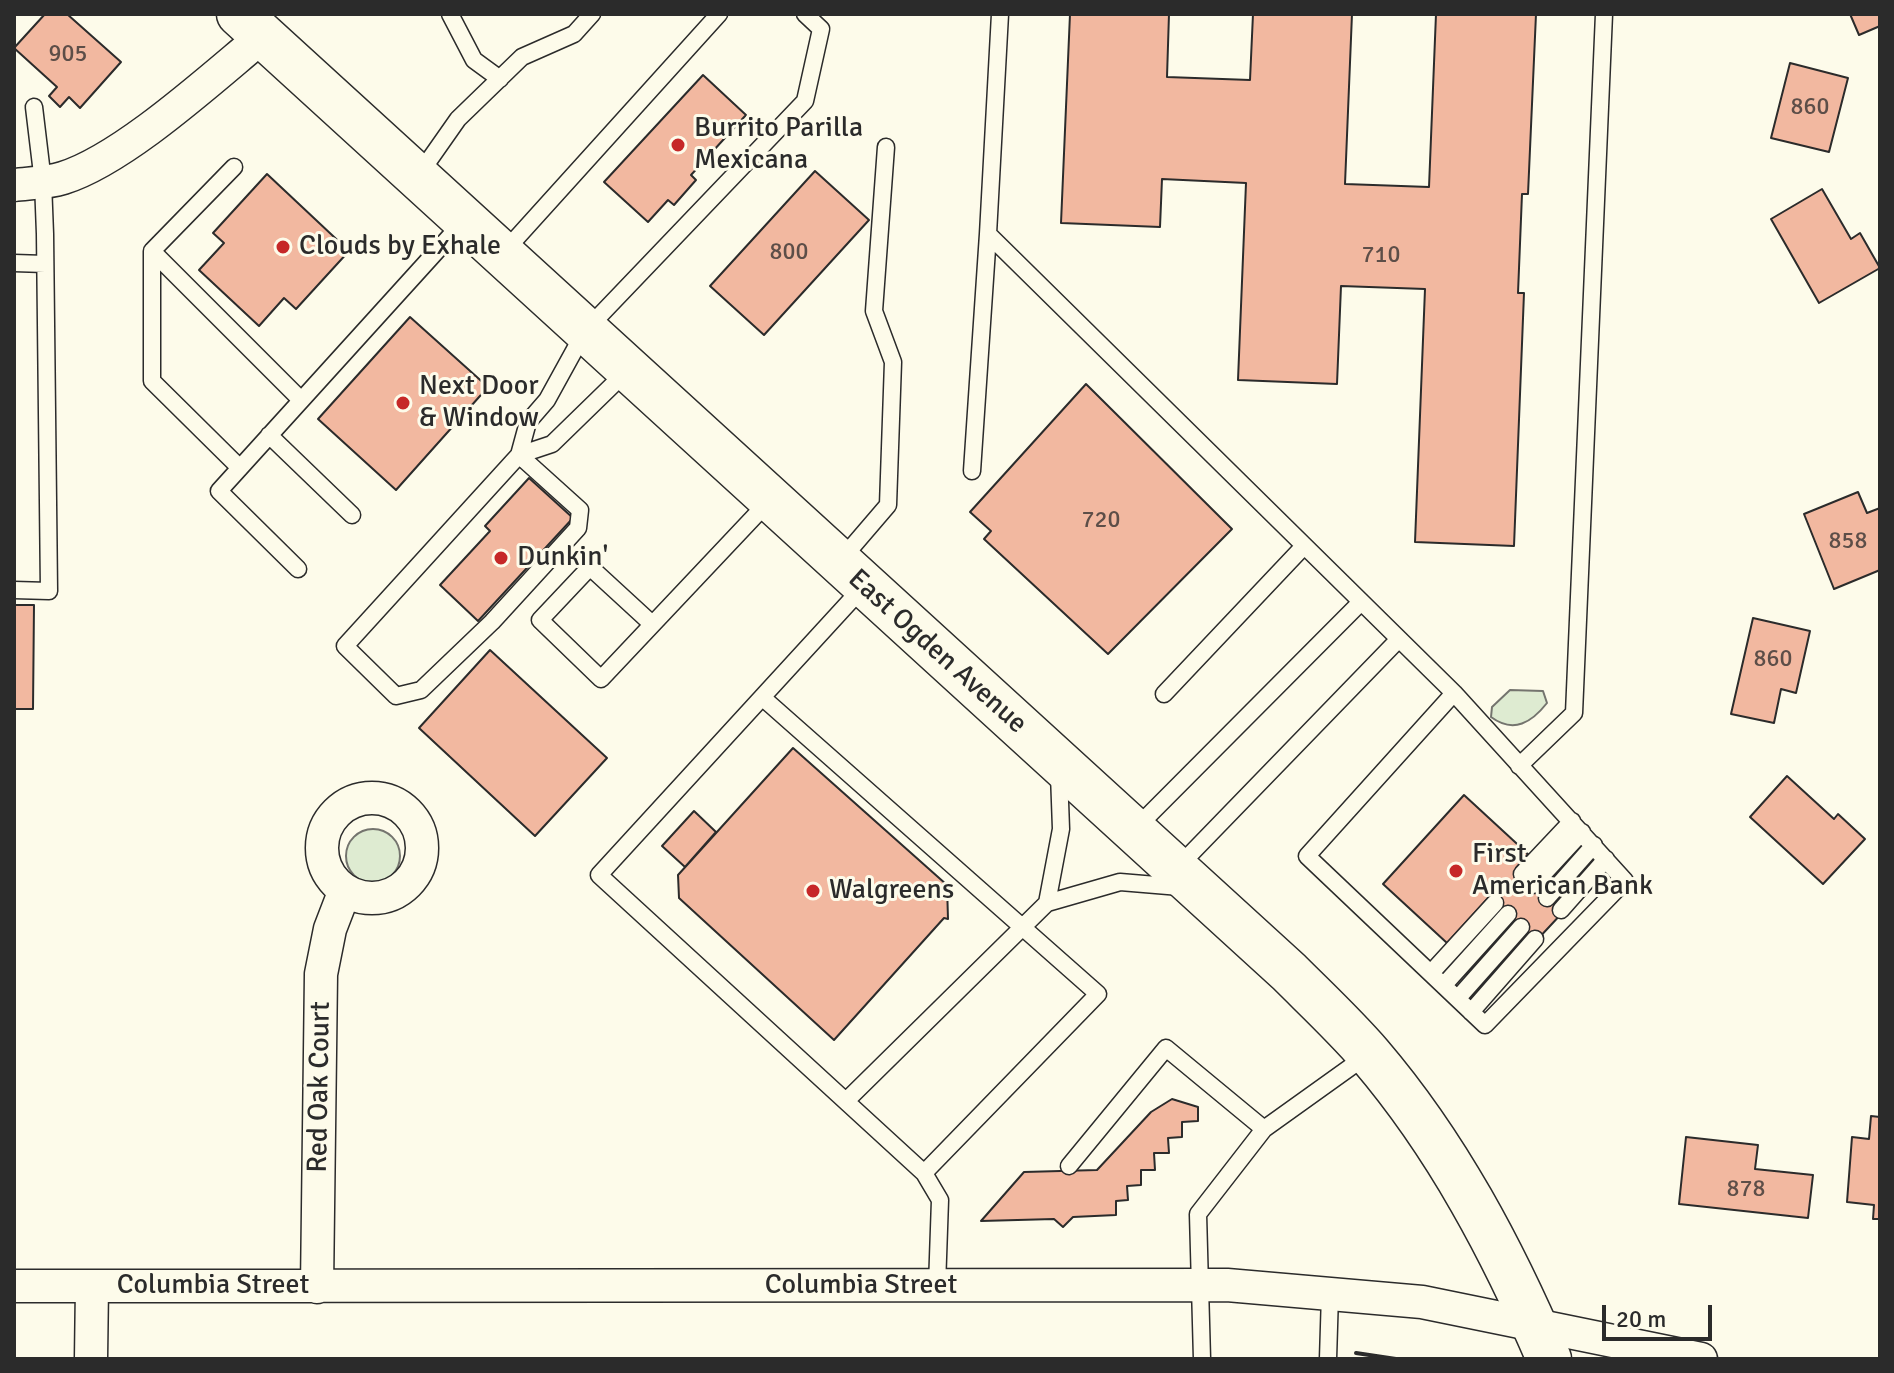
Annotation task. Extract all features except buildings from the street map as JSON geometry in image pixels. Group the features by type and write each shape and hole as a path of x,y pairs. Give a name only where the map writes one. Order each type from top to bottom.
{"main road":[{"name":"East Ogden Avenue","path":"251,25 1289,972 1369,1054 1429,1131 1469,1196 1543,1344"}],"street":[{"path":"29,183 63,178 102,159 185,101 251,25"},
{"name":"Red Oak Court","path":"317,1287 321,974 330,929 345,890"},
{"name":"Columbia Street","path":"14,1286 1200,1285 1422,1302 1543,1344 1701,1359"},
{"path":"91,1359 92,1286"}],"lane":[{"path":"450,14 474,60 500,79"},
{"path":"417,177 458,119 522,57 574,34 592,14"},
{"path":"502,254 719,14"},
{"path":"519,455 580,510 578,528 492,622 421,690 396,696 345,646 519,455 528,422 547,400 585,331 805,101 821,29 805,14"},
{"path":"972,471 1000,14"},
{"path":"1519,766 1574,713 1604,14"},
{"path":"14,590 49,591 45,264 29,183 34,107"},
{"path":"886,147 874,311 893,362 888,505 851,574 763,698 599,875 924,1173 940,1200 937,1286"},
{"path":"234,167 152,251 152,381 240,468"},
{"path":"298,569 219,491 465,220"},
{"path":"988,234 1454,693 1625,881 1485,1025 1307,856 1454,693"},
{"path":"152,251 301,400"},
{"path":"14,263 45,264"},
{"path":"519,455 552,444 628,370"},
{"path":"269,435 352,515"},
{"path":"652,624 590,567 540,620 601,679 771,500"},
{"path":"1164,694 1304,546"},
{"path":"1134,831 1361,602"},
{"path":"846,1101 1047,903 1120,882 1187,880 1399,639"},
{"path":"763,698 1098,994 924,1173"},
{"path":"1047,903 1061,829 1059,763"},
{"path":"1528,880 1577,826"},
{"path":"1547,898 1594,845"},
{"path":"1561,910 1606,859"},
{"path":"1431,973 1501,909 1444,985"},
{"path":"1458,998 1521,927"},
{"path":"1471,1012 1535,939"},
{"path":"1069,1166 1166,1048 1264,1129"},
{"path":"1202,1359 1198,1214 1264,1129 1369,1054"},
{"path":"1328,1359 1330,1294"}],"green space":[{"path":"1510,690 1543,691 1547,703 1522,724 1507,725 1491,717 1492,707"},
{"path":"373,829 392,837 400,856 392,875 373,883 354,875 346,856 354,837"}],"wall":[{"path":"1356,1353 1396,1359"}],"place":[{"name":"Burrito Parilla Mexicana","path":"678,145"},
{"name":"Clouds by Exhale","path":"283,247"},
{"name":"Next Door & Window","path":"403,403"},
{"name":"Dunkin'","path":"501,558"},
{"name":"First American Bank","path":"1456,871"},
{"name":"Walgreens","path":"813,891"}]}
